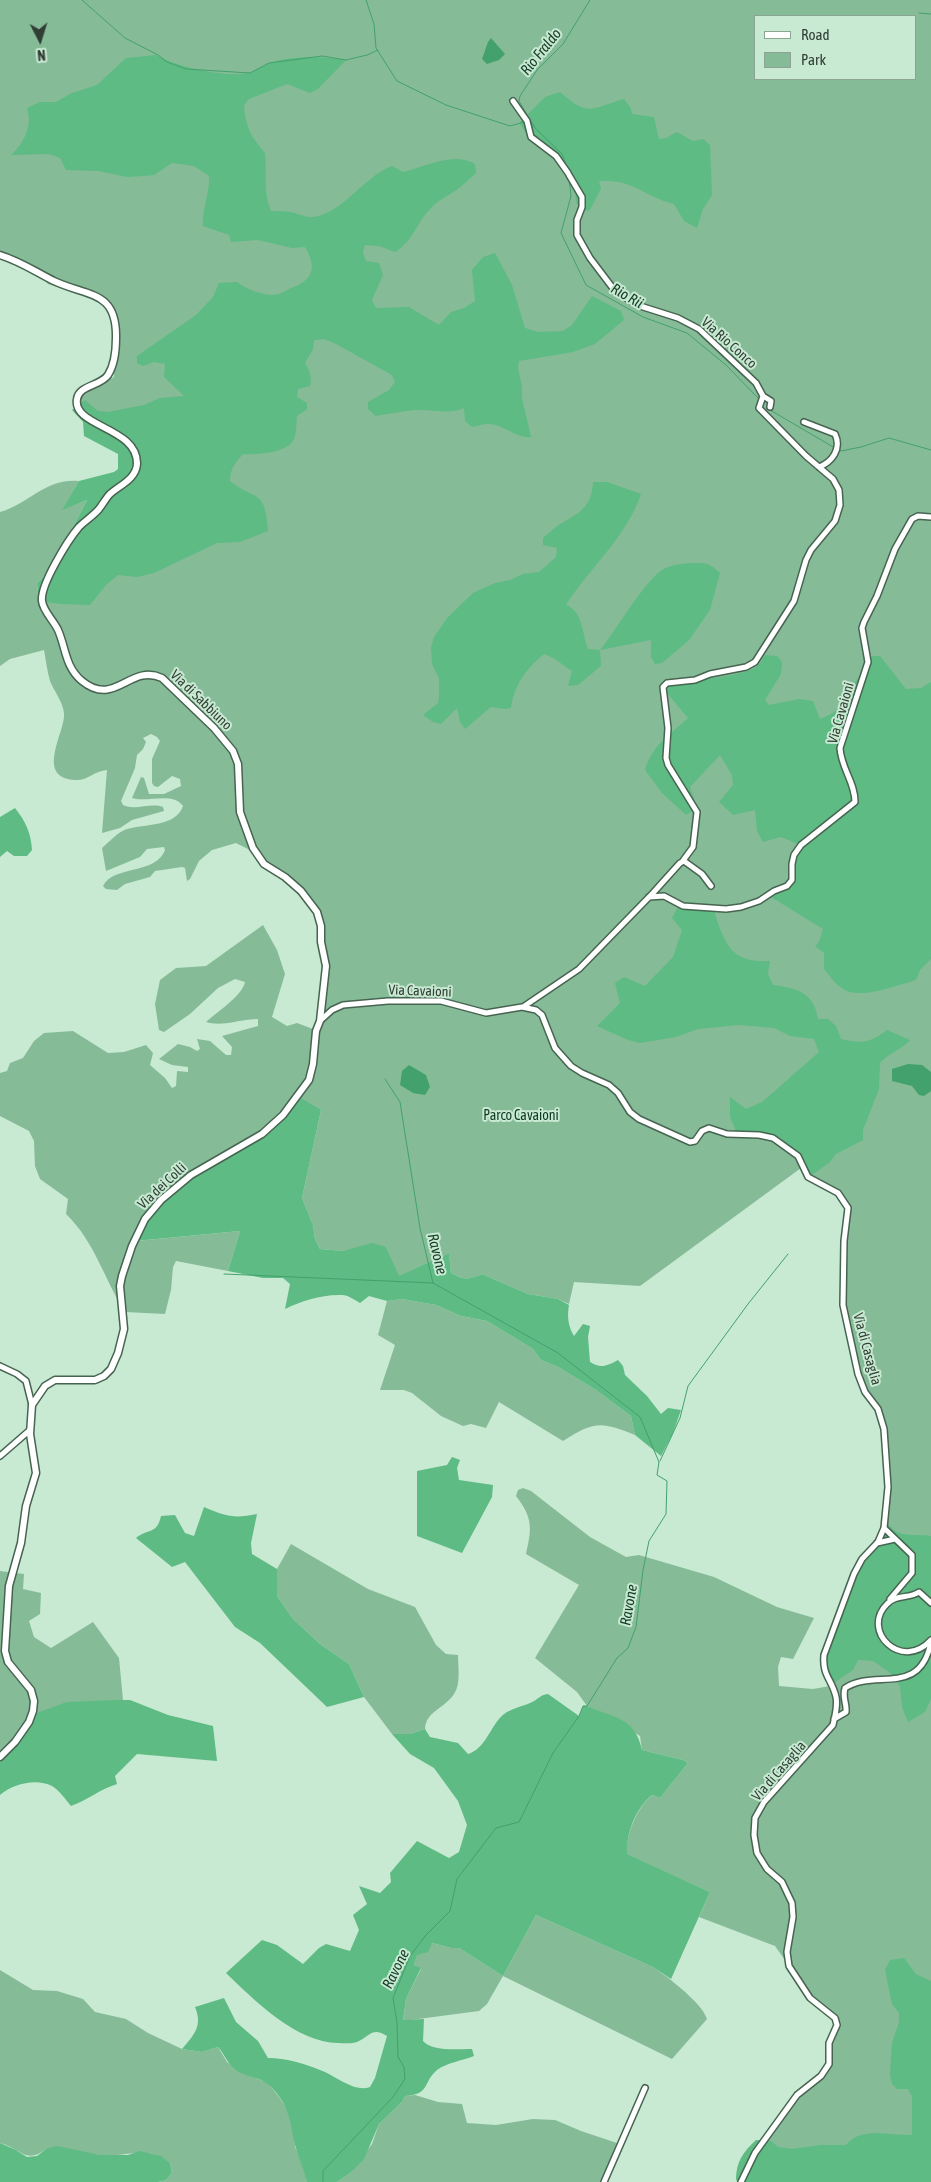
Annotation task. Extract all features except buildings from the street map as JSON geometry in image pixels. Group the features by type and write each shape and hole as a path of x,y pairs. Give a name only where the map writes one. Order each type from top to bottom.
{"main road":[{"name":"Via di Sabbiuno","path":"0,255 30,266 60,284 100,297 109,304 114,314 116,326 116,346 112,366 105,380 82,390 78,395 77,404 80,412 87,418 125,440 133,450 137,466 130,479 108,496 72,538 44,587 42,604 59,632 68,663 85,683 97,689 109,690 137,676 156,675 173,687 233,751 238,764 240,812 253,848 264,864 285,877 302,891 313,906 320,921 320,942 326,966 320,1020"},
{"name":"Via dei Colli","path":"32,1405 45,1386 55,1380 95,1380 104,1376 111,1369 118,1353 124,1329 120,1286 122,1276 132,1246 145,1219 161,1200 191,1175 262,1134 283,1115 309,1080 313,1064 316,1031 320,1020"},
{"path":"0,1757 15,1742 29,1722 34,1706 31,1690 8,1662 5,1651 9,1586 21,1543 26,1506 36,1473 30,1430 32,1405"}],"street":[{"name":"Via Rio Conco","path":"513,100 527,121 531,137 556,156 582,197 582,206 577,220 577,235 590,258 615,291 637,305 678,318 699,329 756,383 764,396 771,401 770,407"},
{"name":"Via Cavaioni","path":"320,1020 332,1010 343,1005 388,1001 441,1001 490,1013 522,1008 579,969 682,862 693,847 697,812 668,765 666,758 668,728 663,687 667,683 695,680 710,674 746,667 760,657 794,601 806,560 811,550 835,521 839,513 839,490 833,479 758,408 764,396"},
{"path":"804,422 835,434 837,440 836,453 831,460 819,467"},
{"name":"Via Cavaioni","path":"648,897 664,896 683,906 726,909 759,901 774,891 787,886 792,880 792,864 800,845 855,802 853,782 841,760 840,748 868,662 862,628 877,596 895,549 912,519 918,516 931,517"},
{"path":"682,862 702,874 711,886"},
{"name":"Via di Casaglia","path":"522,1008 539,1012 550,1040 563,1058 582,1073 609,1085 618,1093 630,1112 639,1119 690,1142 695,1141 702,1131 709,1128 727,1134 759,1135 773,1138 798,1156 808,1177 838,1193 846,1203 848,1216 844,1241 843,1305 858,1374 865,1392 878,1409 884,1429 888,1486 884,1528 877,1543 862,1559 854,1574 824,1655 823,1667 835,1695 837,1708 833,1724 764,1802 755,1818 754,1835 757,1853 767,1869 782,1882 792,1903 794,1917 787,1952 788,1966 810,1998 835,2018 837,2025 829,2043 828,2064 821,2076 797,2096 755,2153 741,2182"},
{"path":"0,1366 18,1374 26,1381 32,1405"},
{"path":"0,1456 30,1430"},
{"path":"884,1528 903,1544 912,1555 913,1566 912,1573 881,1612 879,1621 880,1631 884,1640 891,1647 909,1652 925,1646 931,1641"},
{"path":"877,1543 895,1539"},
{"path":"887,1604 895,1598 914,1596 919,1592 931,1603"},
{"path":"834,1719 846,1712 847,1705 843,1700 845,1688 853,1683 866,1680 890,1681 906,1677 925,1660 931,1641"},
{"path":"604,2182 645,2088"}],"green space":[{"name":"Parco Cavaioni","path":"0,0 931,0 931,2182 746,2182 749,2170 780,2116 827,2068 826,2053 838,2024 803,1992 775,1946 699,1917 710,1892 626,1854 630,1830 641,1807 652,1795 660,1798 688,1763 683,1760 642,1750 640,1736 603,1713 587,1706 577,1692 535,1658 579,1585 526,1554 530,1524 526,1511 516,1496 518,1490 523,1488 531,1491 590,1537 626,1557 639,1555 714,1577 777,1607 814,1618 793,1659 781,1657 778,1667 779,1686 813,1689 830,1686 877,1549 888,1498 880,1416 865,1394 844,1320 841,1284 846,1208 838,1197 812,1181 801,1168 640,1286 574,1282 569,1304 558,1299 528,1294 482,1274 470,1278 459,1277 451,1273 449,1255 438,1258 398,1277 386,1247 343,1251 320,1249 315,1239 313,1225 302,1198 321,1110 136,1241 240,1231 228,1271 176,1261 173,1267 171,1290 165,1314 125,1312 92,1249 66,1214 68,1199 40,1179 35,1166 34,1141 29,1131 0,1116 0,1073 7,1071 10,1063 23,1058 34,1041 44,1033 73,1031 108,1053 124,1052 146,1045 153,1053 150,1065 165,1078 172,1088 176,1086 177,1071 188,1072 188,1067 172,1065 159,1059 178,1044 197,1051 200,1049 197,1039 210,1041 226,1055 231,1055 232,1047 222,1036 258,1026 258,1019 219,1024 206,1022 234,998 245,982 235,979 218,988 190,1014 164,1032 159,1030 155,1004 160,980 176,968 206,966 263,925 277,950 285,974 272,1017 287,1026 297,1023 313,1029 325,997 328,979 327,960 322,942 320,916 317,906 307,893 268,863 255,848 245,825 236,783 236,806 250,850 236,843 212,850 199,861 190,879 187,881 185,868 182,867 155,871 150,877 125,884 117,890 106,889 103,886 108,879 153,863 160,858 165,850 164,847 147,849 140,857 106,871 102,848 124,830 159,824 174,818 183,806 173,799 132,798 141,777 144,778 149,794 164,794 181,786 180,779 172,776 158,787 154,786 152,783 152,759 160,741 151,734 143,738 146,742 143,749 137,755 135,768 121,801 123,805 128,807 153,805 163,807 164,811 132,820 120,828 102,833 107,770 79,780 63,777 56,771 54,763 55,752 64,713 50,681 44,650 10,659 0,666 0,512 56,483 79,481 63,509 87,500 44,576 37,583 39,600 136,473 82,411 78,398 85,392 114,377 115,312 98,300 48,284 33,267 0,258"},
{"path":"402,1299 436,1305 461,1316 487,1321 533,1349 541,1360 558,1367 596,1390 631,1416 635,1435 614,1427 598,1425 583,1430 563,1441 499,1402 486,1428 471,1424 463,1426 441,1416 412,1393 404,1390 380,1390 395,1345 378,1335 387,1301"},
{"path":"291,1544 368,1589 415,1607 436,1645 446,1654 458,1655 459,1675 456,1690 450,1699 432,1714 426,1723 425,1729 410,1734 392,1734 364,1697 349,1664 320,1644 293,1619 277,1596 277,1569"},
{"path":"0,1571 24,1574 23,1589 41,1593 40,1614 29,1621 34,1637 51,1648 93,1622 119,1658 123,1700 34,1714 0,1755"},
{"path":"536,1915 653,1967 692,1998 707,2019 672,2059 503,1976"},
{"path":"432,1943 459,1948 503,1976 487,2004 479,2011 403,2021 406,1999 421,1969 414,1965 417,1954"},
{"path":"0,1970 33,1990 57,1991 83,1999 95,2012 126,2019 148,2033 182,2049 202,2052 218,2047 227,2062 238,2071 268,2083 287,2109 293,2123 295,2147 304,2167 307,2182 158,2182 166,2180 172,2173 170,2163 153,2154 100,2155 46,2149 33,2156 23,2154 0,2143"},
{"path":"415,2095 438,2102 462,2104 467,2123 496,2125 533,2119 555,2120 617,2143 601,2182 337,2182 350,2173 372,2144 379,2124 402,2102 405,2096"}],"shaded area":[{"path":"491,38 505,54 499,60 487,64 482,59"},
{"path":"156,55 176,64 228,74 249,73 279,60 318,58 346,60 318,89 310,93 287,84 249,99 244,105 250,132 265,153 266,190 271,211 290,212 310,217 324,214 344,202 372,178 392,166 403,172 439,161 458,159 467,160 475,164 476,173 458,189 432,207 401,248 395,252 379,246 365,245 363,252 366,261 379,263 383,275 372,300 376,308 409,307 439,325 451,312 464,308 475,301 472,270 483,257 495,253 512,285 525,328 538,332 563,331 572,325 592,296 621,311 624,320 595,344 573,352 519,361 518,368 522,398 531,437 520,436 494,425 486,424 472,427 465,421 464,408 453,411 416,410 376,416 368,409 368,402 389,390 395,382 392,375 336,344 324,339 314,340 313,349 305,363 310,374 310,386 298,389 297,397 307,403 307,409 297,416 296,431 291,444 271,452 243,454 235,463 231,473 230,481 262,501 267,517 268,531 240,542 217,543 154,573 137,577 118,575 106,585 90,605 45,602 39,600 37,583 44,576 87,500 62,510 79,481 114,472 118,469 118,454 84,436 83,422 72,410 85,400 98,411 108,412 144,405 160,398 184,396 164,377 165,364 154,362 143,366 137,363 137,356 196,315 213,297 219,283 237,282 254,291 276,295 299,285 309,277 311,272 311,261 305,247 292,248 258,240 231,242 229,235 203,226 209,176 194,166 172,163 154,175 127,177 98,171 66,170 60,158 49,154 11,155 20,145 26,134 29,121 27,108 40,102 56,102 72,93 97,85 126,58"},
{"path":"560,92 577,105 590,109 624,99 632,114 654,117 659,139 666,138 677,132 693,141 703,139 710,145 712,195 703,209 697,228 684,221 674,204 630,186 611,181 599,181 601,188 590,210 581,211 576,202 575,189 561,162 530,139 520,124 545,97"},
{"path":"593,482 607,482 641,494 626,525 566,605 576,612 579,618 588,649 600,650 601,666 578,685 568,686 572,671 544,654 522,678 515,692 511,708 491,707 465,729 460,722 457,708 441,724 433,722 423,715 438,703 439,697 439,678 432,664 431,647 434,637 448,617 473,593 495,583 510,580 523,574 539,572 556,557 557,548 543,545 543,538 557,526 580,512 588,503"},
{"path":"702,563 710,565 720,573 710,610 689,640 662,663 655,664 651,657 651,640 600,650 639,595 662,570 681,564"},
{"path":"765,655 777,656 782,662 781,674 765,700 769,705 799,699 813,701 820,719 833,713 840,706 847,691 854,684 872,656 880,656 906,689 921,688 931,682 931,959 920,970 916,980 882,990 863,993 847,991 834,981 824,969 824,953 815,946 819,942 823,929 771,897 792,880 798,844 781,837 763,842 757,831 755,810 733,815 719,802 733,785 732,775 720,755 690,787 697,808 686,815 662,793 645,770 652,753 688,718 667,693 668,681 700,680 738,674 756,667"},
{"path":"15,808 27,828 32,850 27,856 14,856 7,851 0,857 0,817"},
{"path":"678,906 713,908 721,931 730,948 745,959 770,961 768,974 773,985 803,993 813,1003 818,1019 828,1019 836,1026 841,1039 855,1042 866,1041 875,1038 887,1030 910,1040 880,1063 879,1089 863,1130 863,1140 836,1154 830,1162 808,1178 798,1157 786,1142 771,1135 736,1131 730,1117 730,1097 746,1109 762,1102 819,1052 814,1039 790,1036 774,1028 739,1025 698,1029 676,1037 640,1043 628,1040 597,1026 620,1003 615,983 624,977 645,986 673,957 682,930 672,918"},
{"path":"908,1064 922,1065 931,1072 931,1091 924,1096 919,1095 912,1086 892,1081 892,1069"},
{"path":"409,1065 426,1075 430,1087 425,1095 413,1093 400,1085 402,1071"},
{"path":"299,1097 321,1110 302,1198 320,1249 343,1251 372,1243 386,1247 399,1276 449,1254 451,1273 459,1277 470,1278 482,1274 528,1294 558,1299 569,1305 568,1321 574,1336 583,1324 590,1326 588,1337 590,1362 604,1366 618,1360 623,1366 625,1375 647,1396 661,1414 668,1408 681,1410 673,1433 661,1456 635,1435 631,1416 596,1390 558,1367 541,1360 533,1349 487,1321 461,1316 436,1305 402,1299 387,1301 369,1296 360,1303 344,1295 320,1297 285,1309 290,1284 283,1278 263,1278 228,1271 240,1231 135,1241 146,1221 166,1199 199,1171 261,1136"},
{"path":"452,1457 460,1460 457,1468 459,1480 493,1485 492,1497 462,1553 417,1536 417,1471 447,1465"},
{"path":"204,1507 230,1516 257,1514 251,1543 252,1554 277,1569 277,1596 293,1619 320,1644 349,1664 364,1697 327,1707 260,1643 235,1627 185,1562 172,1567 136,1538 154,1529 161,1516 175,1515 185,1533 194,1536"},
{"path":"886,1521 895,1531 901,1533 931,1536 931,1699 925,1712 908,1722 902,1707 900,1686 889,1672 873,1661 858,1660 853,1670 828,1687 823,1660 862,1559 883,1536"},
{"path":"548,1694 579,1716 583,1706 587,1706 614,1716 629,1725 634,1731 639,1739 642,1750 683,1760 688,1763 660,1798 652,1795 646,1800 633,1822 627,1846 627,1854 710,1892 671,1979 653,1967 536,1915 503,1976 459,1948 432,1943 428,1952 417,1955 414,1965 421,1968 406,1999 403,2020 424,2019 423,2041 427,2045 446,2049 472,2049 474,2056 437,2070 423,2090 413,2095 405,2096 402,2102 379,2124 364,2159 350,2173 337,2182 307,2182 296,2150 288,2113 276,2092 266,2083 234,2069 218,2047 202,2052 182,2049 198,2025 195,2007 224,1998 236,2022 258,2041 268,2058 281,2059 314,2067 358,2088 370,2087 375,2078 387,2036 374,2032 357,2042 338,2043 307,2036 277,2018 226,1973 262,1940 277,1945 303,1964 319,1948 326,1944 350,1951 359,1930 353,1915 367,1904 359,1886 380,1893 391,1882 390,1873 417,1841 449,1858 459,1852 467,1825 458,1801 434,1768 410,1754 392,1734 410,1734 425,1729 430,1737 458,1743 468,1754 474,1752 482,1744 503,1715"},
{"path":"130,1700 168,1715 213,1726 217,1761 137,1754 115,1776 117,1784 71,1806 55,1788 39,1782 18,1785 0,1795 0,1755 34,1714 67,1702"},
{"path":"904,1958 916,1974 931,1981 931,2182 739,2182 736,2180 737,2168 741,2158 756,2140 771,2141 778,2147 792,2149 821,2145 846,2145 852,2139 868,2134 912,2135 912,2096 908,2089 897,2089 892,2084 890,2076 892,2043 899,2022 899,2013 892,2004 885,1970 890,1960"},
{"path":"0,2143 27,2157 37,2156 46,2149 57,2146 100,2155 128,2155 140,2151 161,2156 170,2163 172,2173 166,2180 158,2182 0,2182"}],"waterway":[{"path":"82,0 125,38 158,55 167,62 186,69 250,73 269,63 322,56 346,60 378,50"},
{"path":"366,0 374,24 376,48 397,81 446,105 510,126 524,122"},
{"name":"Rio Fraldo","path":"567,167 562,154 535,128 519,101 520,96 537,70 563,44 590,0"},
{"path":"919,13 931,14"},
{"name":"Rio Rii","path":"569,178 571,196 561,233 586,285 643,317 687,333 726,365 759,399"},
{"name":"Rio Rii","path":"770,410 835,448"},
{"name":"Rio Rii","path":"839,450 861,447 889,438 931,450"},
{"name":"Ravone","path":"323,2182 323,2171 393,2097 405,2079 404,2067 398,2057 397,2023 393,1998 410,1956 426,1935 450,1911 457,1879 496,1828 519,1822 553,1753 579,1716 583,1706 587,1706 617,1658 628,1648 636,1627 643,1570 649,1541 666,1514 667,1481 657,1475 659,1462 640,1417 558,1353 433,1283 420,1228 400,1102 385,1079"},
{"path":"660,1461 680,1418 688,1386 748,1304 788,1254"},
{"path":"224,1274 433,1283"}]}
